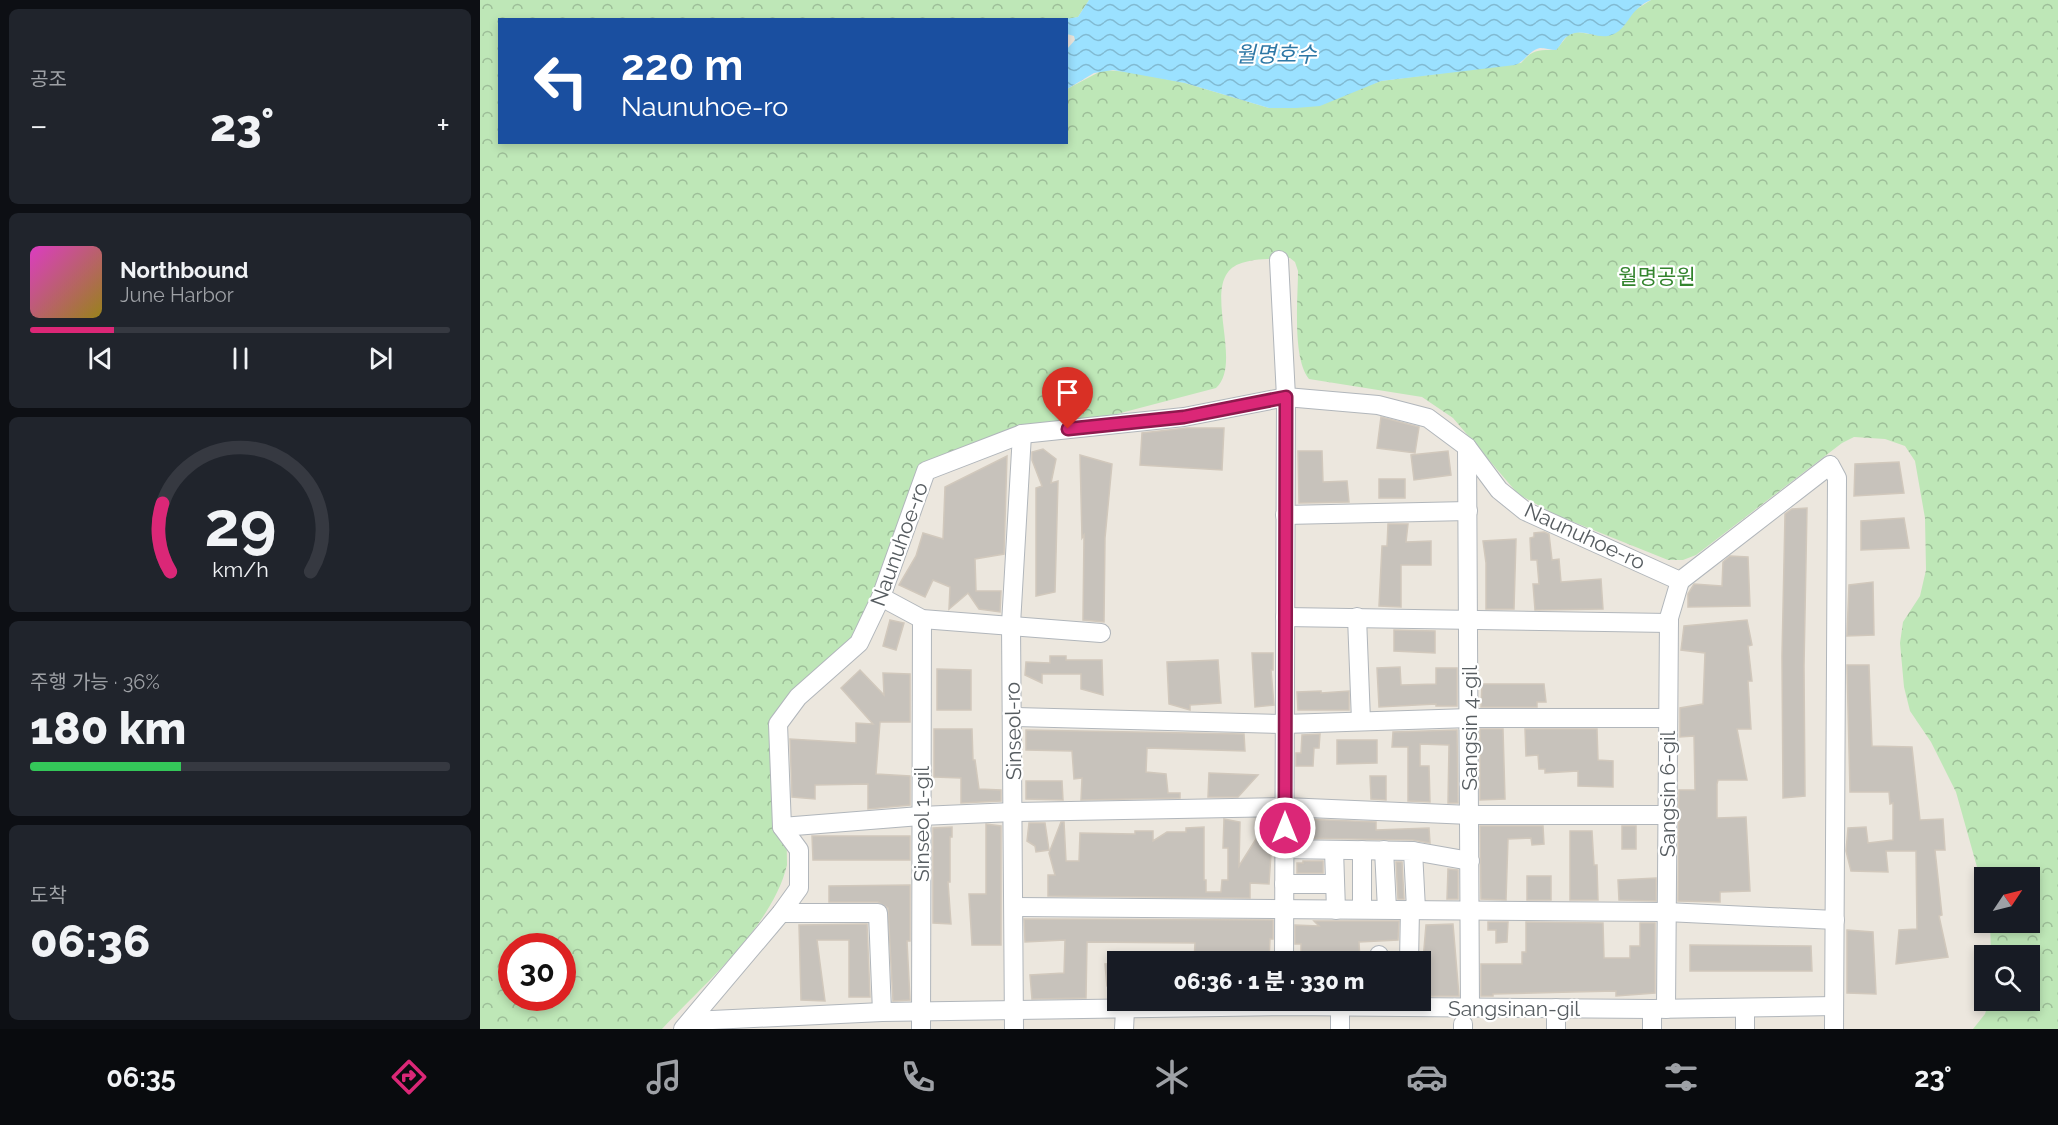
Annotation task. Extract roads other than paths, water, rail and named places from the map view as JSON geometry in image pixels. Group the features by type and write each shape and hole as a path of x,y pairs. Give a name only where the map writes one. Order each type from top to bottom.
{"street":[{"path":"1279,260 1286,397 1284,951"},
{"name":"Naunuhoe-ro","path":"783,827 778,724 798,697 859,644 881,597 926,471 1022,434 1184,417 1286,397 1378,405 1428,418 1467,447 1499,490 1526,511 1680,581"},
{"name":"Sinseol-ro","path":"1014,1021 1011,624 1022,434"},
{"name":"Sangsin 4-gil","path":"1465,1021 1470,909 1467,447"},
{"path":"1680,581 1830,465 1837,478 1834,1029"},
{"path":"1285,515 1468,511"},
{"name":"Sangsin 6-gil","path":"1652,1029 1659,1009 1666,912 1669,623 1680,581"},
{"path":"881,597 922,619 1011,624 1101,633"},
{"path":"1285,617 1357,616 1669,623"},
{"path":"1357,616 1361,722"},
{"name":"Sinseol 1-gil","path":"921,1021 922,619"},
{"path":"1013,717 1284,724 1470,718 1668,718"},
{"path":"783,827 920,816 1014,812 1285,807 1470,815 1667,814"},
{"path":"687,1025 781,913 799,888 799,849 783,827"},
{"path":"1284,849 1413,851 1470,861"},
{"path":"1334,850 1336,910"},
{"path":"1362,850 1362,909"},
{"path":"1384,850 1387,909"},
{"path":"1410,951 1413,909 1413,851"},
{"path":"1284,884 1335,884"},
{"path":"1014,907 1666,912 1835,920"},
{"path":"781,913 878,913 882,1012"},
{"name":"Sangsinan-gil","path":"1414,1011 1465,1021 1556,1008 1745,1009 1834,1006"},
{"path":"1556,1008 1556,1029"},
{"path":"1745,1009 1745,1029"},
{"name":"Sangsinan-gil","path":"687,1025 882,1012 921,1021 1014,1021 1115,1011"},
{"path":"1124,1029 1125,1011"},
{"path":"1340,1011 1340,1029"}],"water":[{"name":"월명호수","path":"1089,0 1651,0 1638,8 1623,27 1614,34 1602,36 1574,33 1566,37 1556,50 1536,49 1515,65 1381,81 1320,106 1296,108 1269,108 1185,83 1113,70 1094,73 1068,88 1068,48 1075,40 1074,36 1068,34 1068,19 1078,17"}],"park label":[{"name":"월명공원","path":"1657,276"}]}
